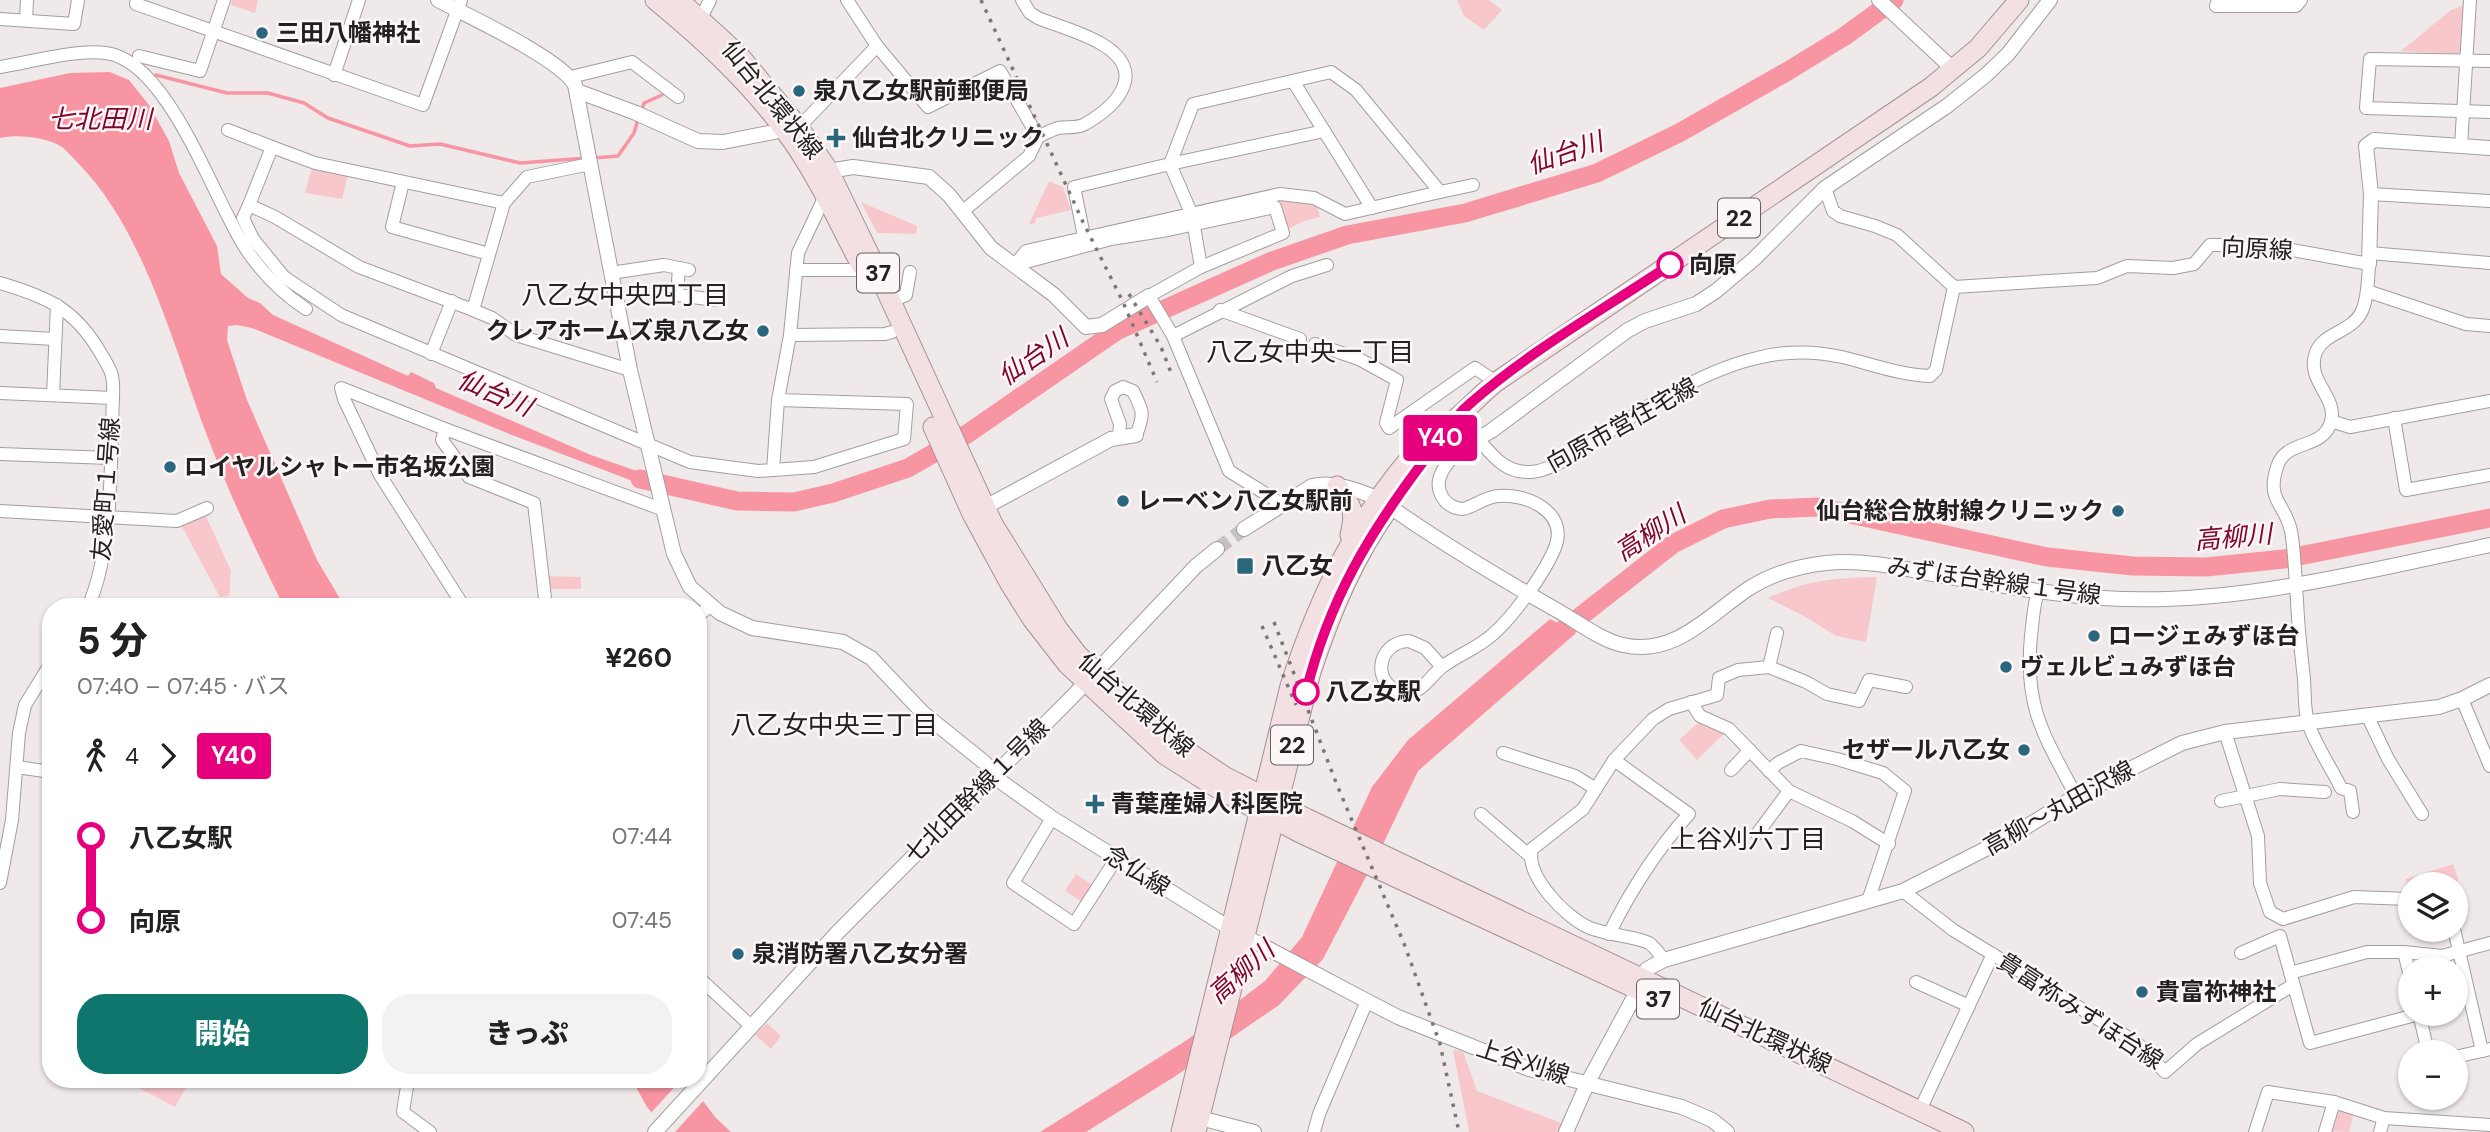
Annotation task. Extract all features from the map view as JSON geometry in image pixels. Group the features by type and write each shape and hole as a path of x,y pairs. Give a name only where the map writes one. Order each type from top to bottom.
{"main road":[{"name":"仙台北環状線","path":"655,0 714,50 829,171 892,301 942,430"},
{"name":"仙台北環状線","path":"679,0 739,55 791,128 803,157 864,270 942,430 1010,584 1032,619 1067,664 1091,676 1169,739 1268,808 1964,1132"},
{"name":"22","path":"1198,1125 1213,1008 1238,932 1268,808 1290,686 1328,586 1348,547 1384,503 1427,437 1449,424 1496,382 1954,70 1978,48 2019,0"},
{"path":"1338,486 1354,512 1348,547"},
{"name":"22","path":"1268,808 1329,618 1384,503"},
{"name":"22","path":"1181,1132 1230,997 1238,932"},
{"name":"仙台北環状線","path":"1639,983 1936,1132"}],"street":[{"path":"26,20 27,0"},
{"path":"0,19 74,24 78,0"},
{"path":"137,0 136,4 423,106 459,5"},
{"path":"139,55 200,71 224,0"},
{"path":"334,75 359,0"},
{"path":"438,0 459,5 570,77 632,62 678,97"},
{"path":"701,18 710,0"},
{"path":"847,0 877,46 928,107 1000,71 1038,137"},
{"path":"962,212 1029,156 1038,137 1060,128 1083,125 1117,101 1124,88 1125,71 1111,50 1099,42 1038,18 1030,13 1022,0"},
{"path":"1879,0 1954,70"},
{"path":"1442,667 1425,648 1409,641 1385,652 1381,666 1383,677 1390,686 1407,693 1419,690 1442,667 1499,629 1527,593 1556,543 1557,527 1554,518 1544,507 1509,495 1483,500 1463,509 1448,504 1442,498 1438,482 1442,471 1460,449 1478,439 1628,330 1705,299 1754,259 1825,188 1947,106 1986,75 2008,54 2050,0"},
{"path":"2218,0 2216,6 2296,6 2301,0"},
{"path":"2461,146 2470,0"},
{"path":"577,91 698,141 709,143 791,128 841,86 877,46"},
{"path":"0,68 95,53 118,56 135,65 157,90 192,143 244,246 274,284 306,309"},
{"path":"2490,61 2370,59 2367,108 2490,112"},
{"path":"1201,267 1194,220 1170,164 1193,104 1331,72 1356,90 1440,192"},
{"name":"念仏線","path":"570,77 577,91 630,370 674,554 690,587 703,598"},
{"path":"1293,81 1372,208"},
{"path":"228,130 315,163 504,203"},
{"path":"1084,236 1074,187 1324,131"},
{"path":"2353,812 2350,791 2341,788 2308,722 2290,530 2273,494 2278,463 2286,452 2315,442 2331,421 2332,411 2316,380 2313,364 2315,354 2320,343 2351,324 2362,312 2367,291 2371,194 2366,146 2374,140 2490,148"},
{"path":"272,147 243,218 253,239 284,277 341,315 650,450 690,462 758,471 814,467 904,439 906,404 778,400"},
{"path":"473,310 504,203 527,177 589,158"},
{"path":"829,171 853,167 929,177 949,195 991,248 1054,295 1086,327 1102,325 1151,299 1201,267 1283,233 1275,207 1084,236 1026,251 1014,265"},
{"path":"403,182 392,227 489,254"},
{"path":"1014,265 1194,220 1280,194 1314,198 1345,214 1473,185"},
{"path":"1825,188 1833,211 1840,216 1897,235 1955,287"},
{"path":"2371,194 2490,201"},
{"path":"774,470 778,400 790,335 798,253 825,196"},
{"path":"249,205 275,217 359,267 492,318 516,335 630,370"},
{"name":"向原線","path":"1955,287 2097,278 2127,266 2173,268 2194,264 2210,245 2265,245 2369,258 2490,263"},
{"path":"611,273 664,265 684,269 677,295 715,300"},
{"path":"1171,333 1292,276 1327,265"},
{"path":"796,271 864,270"},
{"path":"892,301 906,295 909,272"},
{"path":"0,283 40,296 72,315 90,335 114,376 113,398"},
{"name":"向原市営住宅線","path":"1478,439 1497,461 1509,468 1520,472 1544,470 1658,401 1736,365 1770,356 1810,353 1838,356 1915,375 1930,376 1936,370 1955,287"},
{"path":"2367,291 2466,324 2490,326"},
{"path":"1151,299 1171,333 1230,471 1280,505"},
{"path":"431,354 452,301"},
{"path":"53,395 57,304"},
{"path":"1220,310 1300,340"},
{"path":"790,335 892,332"},
{"path":"0,336 55,339"},
{"path":"1315,344 1359,359 1397,380 1387,423 1389,428 1475,368 1496,382"},
{"path":"978,511 1111,439 1136,435 1143,419 1142,411 1133,391 1123,387 1115,391 1111,399 1120,424 1119,437"},
{"path":"458,598 380,475 341,388 445,429 664,508"},
{"name":"友愛町１号線","path":"0,393 113,398 107,515 99,583 92,598"},
{"path":"2331,421 2350,427 2490,401"},
{"path":"2394,418 2406,490 2490,475"},
{"path":"445,429 442,440 470,477 534,503 545,598"},
{"path":"0,454 110,458"},
{"path":"1244,529 1312,486 1321,484 1361,491 1527,593"},
{"path":"0,512 107,515 177,521 207,508"},
{"name":"みずほ台幹線１号線","path":"1527,593 1602,636 1622,645 1643,647 1673,641 1699,627 1749,588 1796,567 1826,563 1860,561 2038,592 2143,600 2191,598 2490,545"},
{"name":"七北田幹線１号線","path":"707,1073 836,933 997,777 1196,566 1217,549"},
{"path":"2038,592 2029,658 2032,703 2043,732 2076,796"},
{"name":"念仏線","path":"707,602 720,613 752,628 843,642 871,658 923,713 985,763 997,777 1052,817 1238,932 1324,977"},
{"path":"707,608 711,605"},
{"path":"1769,667 1777,633"},
{"path":"1664,960 1650,944 1609,934 1573,919 1536,877 1530,856 1538,841 1583,809 1614,760 1653,719 1669,709 1717,695 1719,678 1738,670 1769,667 1827,694 1859,701 1869,680 1906,687"},
{"path":"0,883 12,820 19,733 25,705 42,678"},
{"name":"高柳～丸田沢線","path":"1639,983 1647,969 1664,960 1903,891 2013,835 2076,796 2172,747 2225,732 2440,707 2490,685"},
{"path":"2462,699 2490,766"},
{"path":"1691,702 1700,716 1729,729 1789,791 1852,821 1889,844"},
{"path":"2368,717 2388,760 2423,814"},
{"path":"2225,732 2258,836 2260,883 2270,912 2283,919 2354,897 2398,899"},
{"path":"1731,769 1750,750"},
{"path":"1769,771 1801,751 1883,773 1905,791 1868,901"},
{"path":"1503,753 1575,776 1596,789"},
{"path":"1609,934 1622,907 1669,835 1689,814 1614,760"},
{"path":"17,767 42,771"},
{"path":"2221,801 2280,789 2318,796"},
{"path":"1757,835 1789,791"},
{"path":"1481,814 1530,856"},
{"path":"1052,817 1013,883 1074,924 1116,859"},
{"name":"貴富祢みずほ台線","path":"1903,891 1953,930 2137,1043 2165,1072 2197,1044 2292,979 2367,952 2404,951 2442,956 2490,943"},
{"path":"2241,953 2280,936 2310,1043 2398,1019"},
{"path":"2458,942 2486,1050 2468,1054"},
{"path":"2404,951 2405,956"},
{"path":"1920,1110 1993,954"},
{"name":"上谷刈線","path":"1324,977 1398,1017 1529,1069 1682,1107 1712,1120 1727,1132"},
{"path":"1916,982 1969,1006"},
{"path":"1566,1132 1588,1082 1639,983"},
{"path":"707,985 751,1026"},
{"path":"1314,1132 1319,1114 1367,1001"},
{"path":"407,1088 403,1112 430,1132"},
{"name":"七北田幹線１号線","path":"654,1132 694,1088"},
{"path":"2255,1132 2268,1092 2334,1102 2384,1118 2490,1125"},
{"path":"2325,1132 2334,1102"},
{"path":"2380,1132 2384,1118"},
{"path":"1198,1125 1254,1132"}],"shaded area":[{"path":"232,0 258,0 255,13 231,5"},
{"path":"1457,0 1489,0 1502,10 1484,30 1464,16"},
{"path":"2465,5 2464,49 2459,54 2401,51 2451,10"},
{"path":"312,167 348,175 342,199 305,193"},
{"path":"1049,181 1063,187 1071,210 1036,218 1035,223 1029,224"},
{"path":"1285,199 1317,205 1320,217 1285,230 1277,201"},
{"path":"861,202 917,226 916,234 877,233"},
{"path":"205,514 231,571 229,596 220,597 181,525"},
{"path":"547,576 581,577 581,589 548,589"},
{"path":"1877,577 1866,642 1836,636 1768,598 1821,581"},
{"path":"1698,723 1724,734 1697,760 1679,740"},
{"path":"2453,864 2456,872 2428,872"},
{"path":"1076,874 1093,885 1082,902 1065,891"},
{"path":"767,1023 781,1036 771,1049 755,1035"},
{"path":"1453,1050 1463,1052 1477,1091 1564,1124 1561,1132 1469,1132"},
{"path":"139,1088 186,1088 175,1107"},
{"path":"2335,1107 2354,1113 2349,1132 2328,1131"}],"water":[{"name":"七北田川","path":"110,72 129,80 149,105 169,141 179,173 217,246 221,274 248,298 260,303 273,315 408,376 411,372 434,383 436,388 591,455 648,475 651,488 507,433 252,328 228,326 227,340 247,400 317,560 340,598 280,598 225,481 170,329 121,221 101,190 62,147 32,137 0,138 0,88 70,73"},
{"path":"1550,619 1576,633 1418,771 1323,959 1279,1005 1174,1077 1086,1132 1040,1132 1187,1040 1265,981 1302,937 1372,787 1408,740"},
{"path":"636,1088 693,1088 716,1118 731,1132 668,1132 647,1107"}],"pier":[{"path":"674,1088 698,1088 706,1098 675,1132 663,1132 649,1115"}],"waterway":[{"name":"仙台川","path":"640,479 737,501 794,502 833,493 908,468 967,434 1118,330 1272,261 1347,235 1465,213 1597,173 1679,133 1788,71 1845,36 1894,0"},
{"path":"156,75 227,93 268,93 304,103 328,118 410,146 440,144 520,163 587,158"},
{"path":"641,112 644,103 662,95"},
{"path":"594,158 618,156 634,133 638,119"},
{"name":"高柳川","path":"1545,644 1673,544 1723,519 1770,509 1818,507 2047,557 2133,566 2206,567 2284,559 2490,518"}],"tunnel":[{"path":"1217,549 1244,529"}],"railway":[{"path":"981,0 1083,222 1123,302 1157,382"},
{"path":"1129,294 1161,347 1172,375"},
{"path":"1274,622 1337,785 1405,946 1440,1044 1459,1132"},
{"path":"1262,626 1296,705"}],"bus line":[{"name":"Y40","path":"1306,692 1329,618 1345,581 1373,531 1449,424 1496,382 1670,265"}],"place":[{"name":"三田八幡神社","path":"262,33"},
{"name":"泉八乙女駅前郵便局","path":"799,91"},
{"name":"仙台北クリニック","path":"836,138"},
{"name":"向原","path":"1670,265"},
{"name":"クレアホームズ泉八乙女","path":"763,331"},
{"name":"ロイヤルシャトー市名坂公園","path":"170,467"},
{"name":"レーベン八乙女駅前","path":"1123,501"},
{"name":"仙台総合放射線クリニック","path":"2118,511"},
{"name":"八乙女","path":"1245,566"},
{"name":"ロージェみずほ台","path":"2094,636"},
{"name":"ヴェルビュみずほ台","path":"2006,667"},
{"name":"八乙女駅","path":"1306,692"},
{"name":"セザール八乙女","path":"2024,750"},
{"name":"青葉産婦人科医院","path":"1095,804"},
{"name":"泉消防署八乙女分署","path":"738,954"},
{"name":"貴富祢神社","path":"2142,992"}],"district":[{"name":"八乙女中央四丁目","path":"625,295"},
{"name":"八乙女中央一丁目","path":"1310,352"},
{"name":"八乙女中央三丁目","path":"834,725"},
{"name":"上谷刈六丁目","path":"1748,839"}]}
